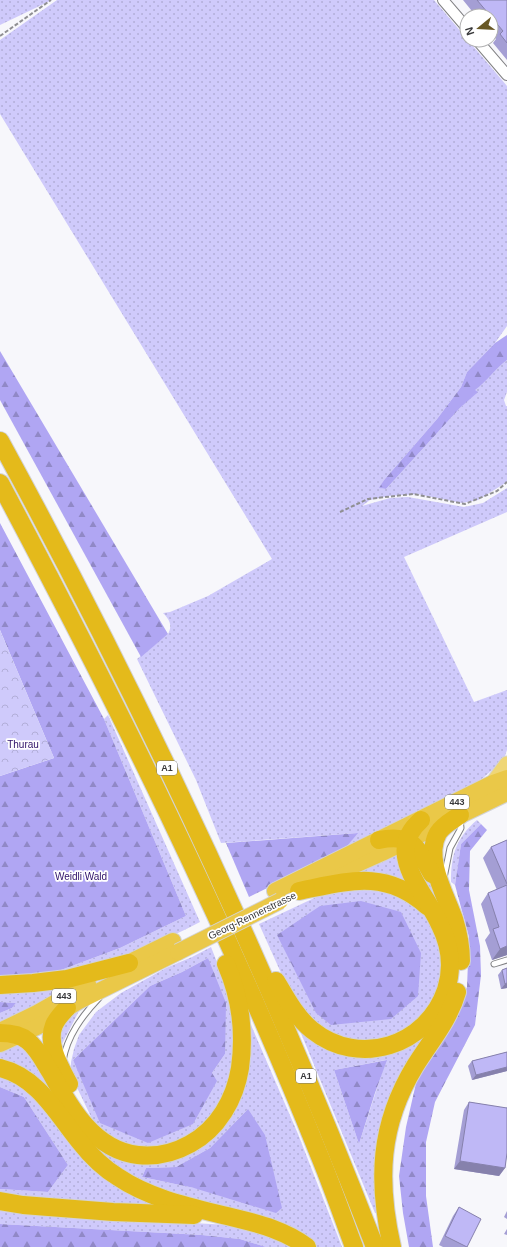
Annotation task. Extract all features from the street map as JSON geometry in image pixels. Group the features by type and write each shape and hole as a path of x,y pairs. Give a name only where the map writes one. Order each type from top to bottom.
{"highway":[{"name":"A1","path":"0,441 126,684 188,811 232,906 310,1084 375,1247"},
{"name":"A1","path":"0,483 64,604 133,740 203,888 245,981 318,1152 354,1247"},
{"name":"Georg-Rennerstrasse","path":"0,1044 39,1026 67,1008 109,986 175,946 277,896 379,840 421,820 501,775"},
{"name":"Georg-Rennerstrasse","path":"277,896 299,891 507,793"},
{"path":"483,804 496,807 507,804"},
{"path":"392,1247 386,1216 383,1185 384,1158 390,1122 396,1102 405,1084 450,1010 460,982 462,962 458,937 454,920 433,858 433,849 439,832 448,823 460,816"},
{"path":"232,906 276,982 302,1020 312,1030 328,1040 345,1046 361,1049 386,1046 408,1037 425,1024 439,1005 449,978 450,958 444,933 435,914 408,868 405,852 407,840 411,830 421,820"},
{"path":"379,840 398,838 407,840 414,845 443,891"},
{"path":"299,891 363,880 386,883 401,888 415,896 435,914"},
{"path":"0,1032 19,1035 30,1042 37,1050 75,1114 98,1138 120,1150 139,1155 163,1154 184,1148 198,1139 216,1123 229,1103 241,1063 242,1043 237,998 227,966 204,912 203,888"},
{"name":"Georg-Rennerstrasse","path":"0,1032 37,1013 68,994 129,963 175,946"},
{"path":"0,985 67,979 129,963"},
{"path":"67,1008 54,1024 52,1031 54,1050 62,1070 82,1109 85,1124"},
{"path":"0,1068 18,1074 34,1085 48,1100 89,1153 108,1170 125,1182 143,1191 172,1202 258,1223 283,1232 307,1247"},
{"path":"0,1201 23,1205 113,1212 235,1218"}],"street":[{"path":"443,0 459,19"},
{"path":"484,48 507,75"}],"lane":[{"path":"494,964 507,960"},
{"path":"62,1070 66,1049 74,1029 83,1015 109,986"}],"path":[{"path":"0,36 51,0"},
{"path":"340,512 368,500 413,494 464,504 497,491 507,482"}],"green space":[{"path":"0,0 52,0 0,25"},
{"path":"57,0 434,0 459,29 459,48 475,48 507,86 507,326 495,343 467,372 461,387 437,419 384,480 380,488 386,489 460,408 477,392 474,390 507,360 507,392 504,400 507,406 507,482 478,500 462,503 417,494 389,496 370,500 362,506 390,498 408,497 464,507 483,503 507,488 507,512 404,557 474,702 507,690 507,750 503,761 477,783 343,851 357,833 221,843 196,780 137,659 168,634 170,622 163,613 170,612 208,596 272,559 0,114 0,40"},
{"path":"507,335 507,360 475,390 478,392 460,408 386,489 379,488 384,480 437,419 461,387 467,372 495,343"},
{"path":"0,351 168,634 141,657 0,400"},
{"name":"Weidli Wald","path":"0,523 104,719 186,916 120,948 53,973 0,978 0,776 54,758 0,630"},
{"name":"Thurau","path":"0,630 54,758 0,776"},
{"path":"108,715 200,922 159,942 116,958 82,968 53,973 120,948 186,916 104,719"},
{"path":"477,820 481,824 461,844 455,885 451,882 451,872 456,848 464,833"},
{"path":"481,824 487,830 470,851 469,890 480,946 481,975 475,1025 435,1102 426,1142 426,1196 433,1247 409,1247 399,1176 406,1127 417,1079 447,1035 467,987 469,937 455,885 461,844"},
{"path":"358,833 343,851 249,897 226,843"},
{"path":"399,852 413,885 349,876"},
{"path":"422,860 441,912 456,977 408,1067 379,1213 375,1213 298,1026 322,1042 400,1047 453,976 411,864","holes":["386,1060 359,1144 334,1070"]},
{"path":"357,886 396,893 423,911 441,944 443,978 436,997 408,1030 367,1043 341,1039 312,1021 286,984 259,924 327,892"},
{"path":"361,901 401,912 421,953 418,996 391,1019 331,1025 316,1013 277,935 320,906"},
{"path":"211,947 226,985 234,1019 236,1044 230,1081 213,1117 184,1143 137,1149 104,1133 94,1123 71,1075 71,1062 74,1049 79,1035 96,1012 121,993 166,968","holes":["208,958 225,1054 212,1073 86,1088 73,1060 150,986 182,972"]},
{"path":"208,958 226,1003 225,1054 212,1073 217,1081 193,1124 148,1143 100,1123 73,1060 150,986 182,972"},
{"path":"78,980 0,1027 0,1013 12,1008 16,1003 0,1002 0,989"},
{"path":"0,1002 16,1003 12,1008 0,1013"},
{"path":"79,1011 60,1048 64,1026 73,1015"},
{"path":"251,1025 298,1134 342,1247 314,1247 177,1198 126,1177 0,1062 0,1051 21,1042 48,1079 129,1160 216,1130 245,1027","holes":["248,1109 194,1188 142,1177 146,1168 176,1167 210,1148"]},
{"path":"387,1060 375,1093 359,1144 334,1070"},
{"path":"0,1074 15,1080 60,1125 171,1209 0,1199 0,1189 48,1192 68,1165 24,1097 0,1087"},
{"path":"0,1087 24,1097 68,1165 48,1192 0,1189"},
{"path":"248,1109 265,1135 282,1208 276,1213 194,1188 142,1177 146,1168 176,1167 210,1148"},
{"path":"0,1210 48,1215 229,1225 268,1234 293,1247 266,1247 240,1239 202,1235 0,1224"},
{"path":"0,1224 202,1235 240,1239 266,1247 0,1247"}],"building":[{"path":"477,0 507,0 507,43 500,34 503,31 499,26 499,8 484,8"},
{"path":"507,840 507,884 491,847"},
{"path":"507,885 507,946 500,949 493,929 499,927 488,893"},
{"path":"507,968 507,983 505,984 502,970"},
{"path":"507,1052 507,1067 476,1075 472,1061"},
{"path":"469,1102 507,1108 507,1153 505,1168 460,1161"},
{"path":"459,1207 481,1219 467,1247 445,1236"}]}
